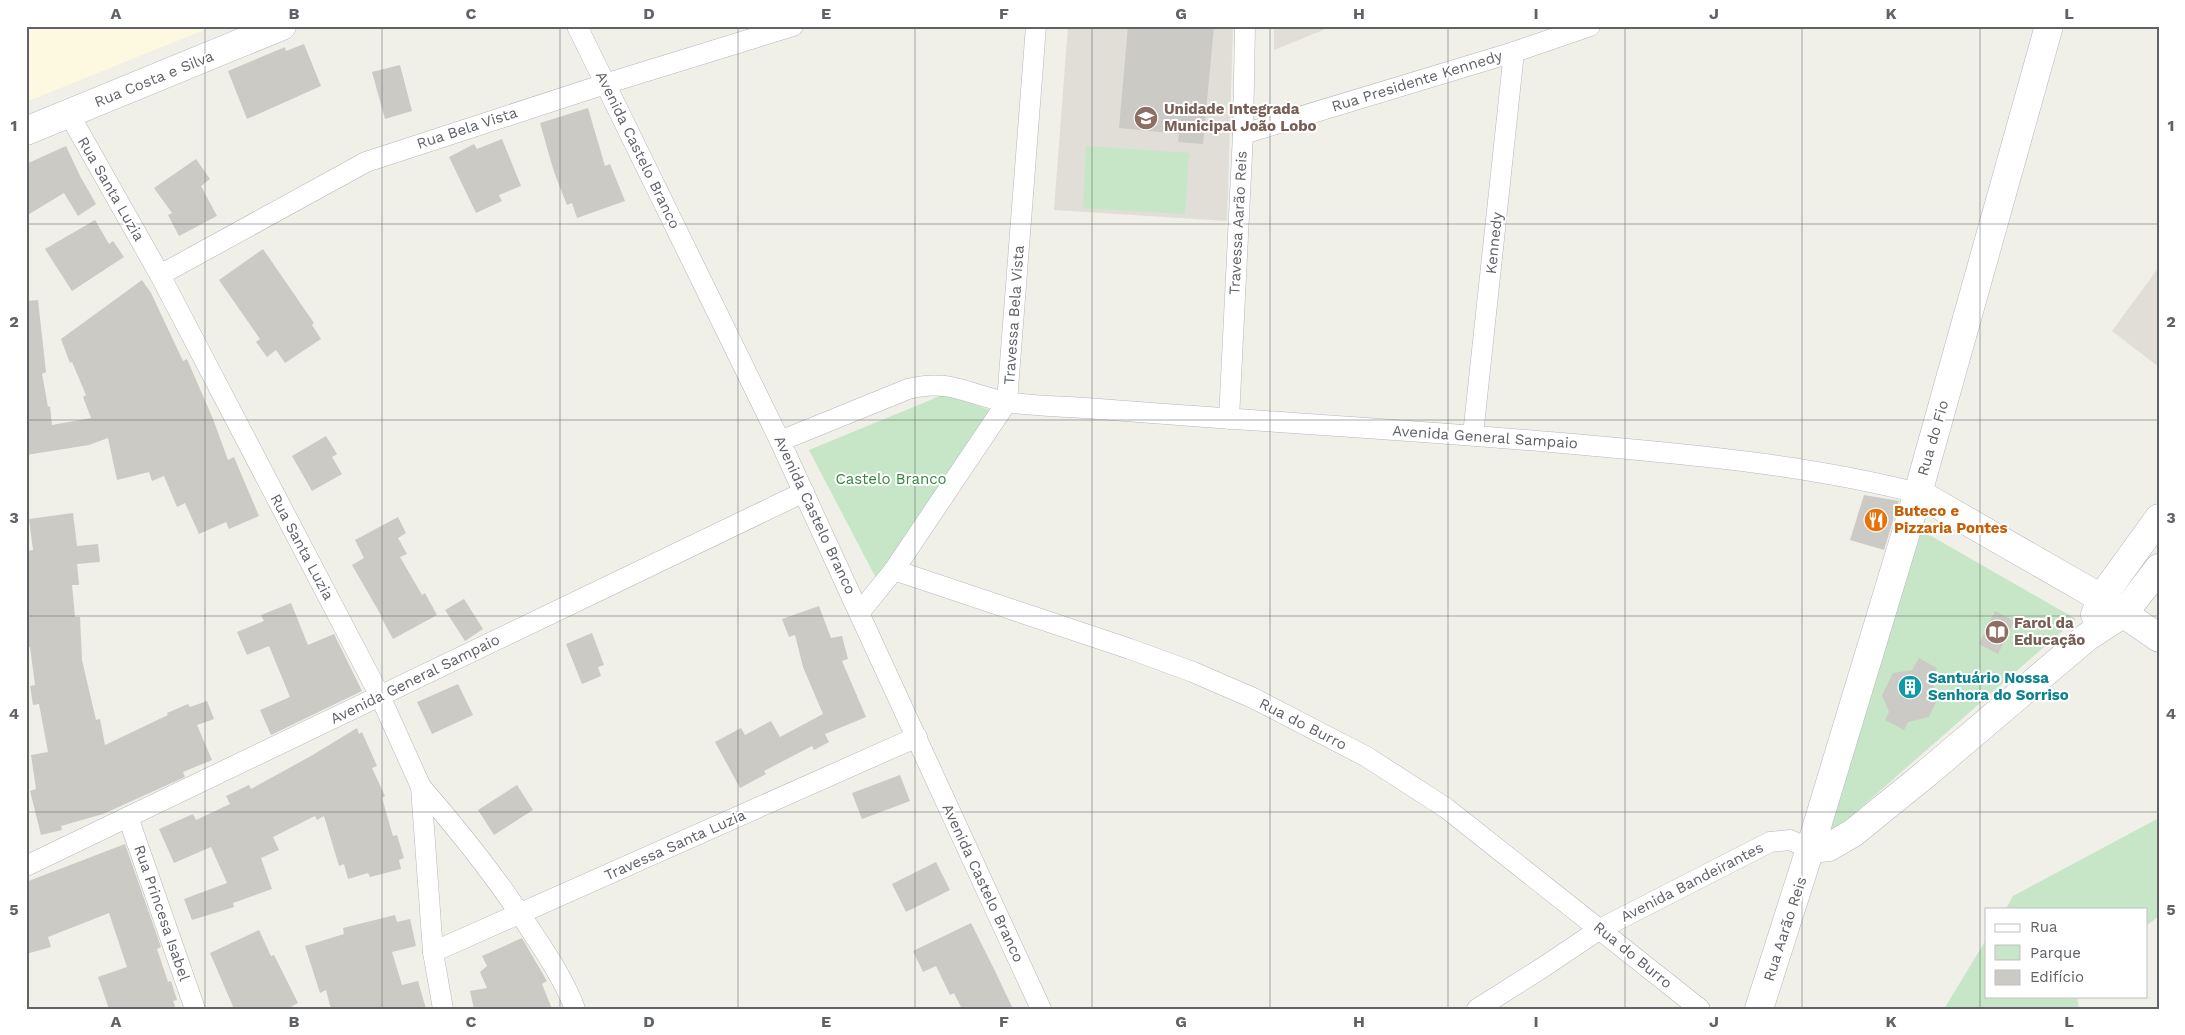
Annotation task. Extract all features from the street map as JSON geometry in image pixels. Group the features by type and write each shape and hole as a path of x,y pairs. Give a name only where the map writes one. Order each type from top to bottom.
{"street":[{"name":"Rua Costa e Silva","path":"26,131 282,26"},
{"name":"Avenida Castelo Branco","path":"577,26 780,441 1041,1009"},
{"name":"Rua Bela Vista","path":"160,275 366,162 605,84 793,26"},
{"name":"Travessa Bela Vista","path":"894,570 1007,402 1036,26"},
{"name":"Travessa Aarão Reis","path":"1229,419 1242,134 1244,26"},
{"name":"Rua Presidente Kennedy","path":"1242,134 1514,52 1590,26"},
{"name":"Rua do Fio","path":"1810,849 1918,493 2049,26"},
{"name":"Kennedy","path":"1473,435 1514,52"},
{"name":"Rua Santa Luzia","path":"69,114 160,275 380,696 421,786 433,952 443,1009"},
{"name":"Avenida General Sampaio","path":"780,441 908,389 923,385 942,384 1007,402 1473,435 1703,455 1835,474 1918,493 2101,598 2159,638"},
{"name":"Avenida General Sampaio","path":"26,866 804,492"},
{"path":"2088,637 2101,598 2159,518"},
{"path":"1810,849 1829,847 1853,833 1927,774 2088,637 2124,613 2159,568"},
{"path":"860,612 894,570"},
{"name":"Rua do Burro","path":"894,570 1130,649 1253,698 1367,757 1446,808 1700,1009"},
{"path":"2159,579 2151,606 2151,616 2159,632"},
{"name":"Travessa Santa Luzia","path":"433,952 917,737"},
{"path":"421,786 462,834 520,914 550,958 575,1009"},
{"name":"Rua Princesa Isabel","path":"128,817 195,1009"},
{"name":"Avenida Bandeirantes","path":"1477,1009 1600,929 1770,842 1790,840 1810,849"},
{"name":"Rua Aarão Reis","path":"1759,1009 1810,849"}],"shaded area":[{"path":"26,26 214,26 26,102"},
{"name":"Unidade Integrada Municipal João Lobo","path":"1068,26 1233,26 1227,221 1054,210"},
{"path":"1274,26 1333,26 1274,50"},
{"path":"2159,267 2159,367 2112,331"}],"green space":[{"path":"1086,146 1189,153 1185,214 1083,208"},
{"name":"Castelo Branco","path":"945,394 998,413 877,580 809,450"},
{"path":"1919,529 2076,619 1825,839"},
{"path":"2159,818 2159,916 2148,924 2148,908 2007,908 2013,896"},
{"path":"1985,942 1985,998 2077,998 2079,1009 1944,1009"}],"building":[{"path":"1128,26 1214,26 1203,144 1178,142 1179,134 1119,128"},
{"path":"304,44 321,86 247,119 228,71 285,47 286,51"},
{"path":"400,65 412,111 385,119 372,72"},
{"path":"588,108 605,166 610,164 625,201 577,218 572,203 567,205 554,172 540,123"},
{"path":"502,139 521,186 499,195 502,201 476,213 449,157 474,144 477,149"},
{"path":"66,146 96,204 78,216 64,193 26,216 26,164"},
{"path":"196,159 210,179 201,186 217,216 179,236 168,215 172,213 154,188"},
{"path":"95,220 109,244 113,241 124,257 72,291 45,249"},
{"path":"263,249 314,323 312,325 321,339 285,363 276,350 267,357 256,342 260,339 219,280"},
{"path":"142,280 151,293 183,361 187,359 213,419 228,460 234,457 259,516 229,529 226,522 199,534 185,503 177,507 164,476 152,481 149,472 117,480 108,438 89,445 26,455 26,301 38,300 46,372 42,374 48,407 50,406 52,425 91,418 83,397 86,395 72,362 70,363 61,339"},
{"path":"326,436 337,454 332,457 342,474 312,491 292,456"},
{"name":"Buteco e Pizzaria Pontes","path":"1864,495 1899,501 1884,550 1850,540"},
{"path":"73,513 77,546 98,544 100,562 77,564 79,585 72,585 75,617 80,617 82,660 96,720 100,719 105,745 168,715 167,713 188,704 190,707 207,701 214,719 197,725 212,760 183,772 185,777 103,814 61,826 62,830 41,835 30,791 36,789 31,755 48,752 39,704 33,705 30,686 35,685 30,647 26,647 26,551 33,550 29,519"},
{"path":"398,517 406,533 398,538 407,554 400,557 422,595 425,593 437,615 393,639 352,565 364,558 355,540"},
{"path":"464,599 483,629 465,641 445,610"},
{"path":"291,603 308,645 334,634 362,691 271,735 260,710 290,697 269,646 247,655 237,632 264,621 261,615"},
{"path":"819,606 831,638 842,636 848,659 842,661 866,717 825,734 829,742 814,750 812,746 764,771 766,774 740,788 715,742 741,728 745,735 771,721 780,737 823,714 803,667 795,635 789,637 782,619"},
{"name":"Farol da Educação","path":"1995,611 2014,621 1998,654 1979,644"},
{"path":"592,633 604,665 598,667 601,676 582,684 566,644"},
{"name":"Santuário Nossa Senhora do Sorriso","path":"1919,658 1937,668 1931,680 1938,698 1929,717 1908,722 1904,730 1885,720 1889,712 1882,695 1893,673 1912,670"},
{"path":"458,684 473,715 432,734 417,702"},
{"path":"357,728 359,734 362,732 377,766 372,768 385,796 382,798 393,836 397,835 404,858 399,860 401,869 370,877 368,873 348,879 344,864 339,866 324,816 317,820 315,816 273,837 279,850 261,858 272,889 233,903 234,907 192,920 184,899 227,883 211,847 174,863 159,829 193,814 196,820 230,804 226,796 249,785 251,789"},
{"path":"900,775 910,801 862,819 852,793"},
{"path":"517,785 533,810 494,835 478,810"},
{"path":"125,844 161,947 157,949 168,982 171,981 177,1000 173,1001 176,1009 109,1009 98,977 127,967 109,913 48,937 51,947 26,954 26,882"},
{"path":"936,862 950,890 906,912 892,884"},
{"path":"395,915 397,922 410,919 416,946 392,952 402,985 418,981 426,1009 331,1009 326,990 320,993 305,946 344,934 343,928"},
{"path":"971,923 1013,1009 962,1009 954,993 950,995 936,966 923,972 913,951"},
{"path":"259,930 271,956 274,955 298,1003 287,1009 234,1009 210,953"},
{"path":"522,938 547,981 542,984 552,1009 474,1009 470,991 487,988 480,972 487,966 482,956"}],"place":[{"name":"Unidade Integrada Municipal João Lobo","path":"1146,118"},
{"name":"Buteco e Pizzaria Pontes","path":"1876,520"},
{"name":"Farol da Educação","path":"1997,632"},
{"name":"Santuário Nossa Senhora do Sorriso","path":"1910,687"}]}
